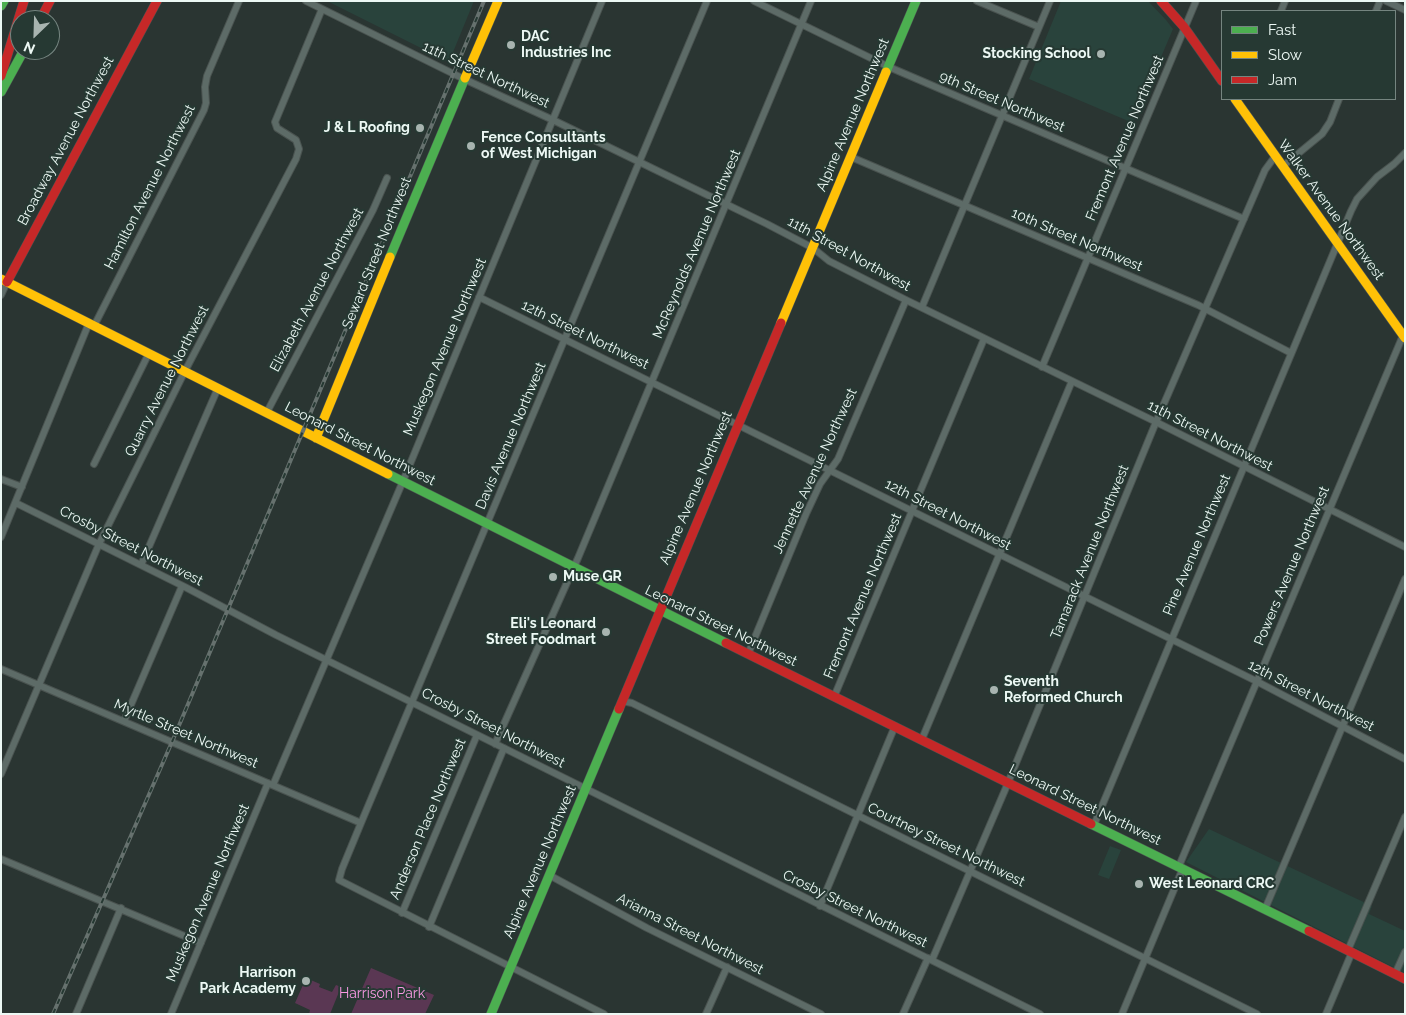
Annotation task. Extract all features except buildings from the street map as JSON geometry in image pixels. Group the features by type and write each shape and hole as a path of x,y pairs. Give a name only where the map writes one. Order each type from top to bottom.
{"main road":[{"path":"1,6 4,1"},
{"path":"1,76 24,1"},
{"name":"Broadway Avenue Northwest","path":"4,280 157,1"},
{"name":"Seward Street Northwest","path":"316,438 498,1"},
{"name":"Alpine Avenue Northwest","path":"491,1014 916,1"},
{"path":"1161,1 1184,27 1221,80"},
{"path":"1,92 19,60"},
{"name":"Walker Avenue Northwest","path":"1239,101 1404,335"},
{"name":"Leonard Street Northwest","path":"4,280 574,568 1405,979"}],"street":[{"name":"Hamilton Avenue Northwest","path":"1,537 91,324 204,110 206,103 205,87 208,76 239,1"},
{"name":"11th Street Northwest","path":"306,1 464,79 727,204 813,248 829,261 906,300 1156,422 1405,547"},
{"name":"Muskegon Avenue Northwest","path":"171,1014 270,784 327,660 602,1"},
{"name":"Davis Avenue Northwest","path":"402,913 339,880 342,869 707,1"},
{"name":"9th Street Northwest","path":"754,1 889,67 1244,219"},
{"name":"McReynolds Avenue Northwest","path":"495,744 574,568 811,1"},
{"path":"977,1 1039,27"},
{"path":"922,308 1050,1"},
{"name":"Fremont Avenue Northwest","path":"1042,367 1196,1"},
{"path":"1386,1 1405,10"},
{"name":"Quarry Avenue Northwest","path":"1,774 99,544 185,371 296,159 299,148 296,140 277,128 275,122 322,9"},
{"path":"1283,166 1322,134 1330,122 1340,100"},
{"name":"Pine Avenue Northwest","path":"1094,826 1291,352 1357,199 1405,153"},
{"name":"Tamarack Avenue Northwest","path":"903,1014 971,871 1156,422 1265,170 1276,156"},
{"name":"10th Street Northwest","path":"851,157 1206,308 1291,352"},
{"name":"Elizabeth Avenue Northwest","path":"267,412 373,210 387,178"},
{"name":"Broadway Avenue Northwest","path":"1,295 4,280"},
{"name":"12th Street Northwest","path":"479,297 913,510 1256,681 1405,758"},
{"name":"Jennette Avenue Northwest","path":"748,654 806,514 820,484 838,459 906,300"},
{"name":"Powers Avenue Northwest","path":"1122,1014 1256,681 1404,335"},
{"name":"Fremont Avenue Northwest","path":"834,697 984,339"},
{"path":"94,464 148,353"},
{"path":"922,739 1072,381"},
{"path":"141,566 218,388"},
{"path":"1,479 22,488"},
{"name":"Crosby Street Northwest","path":"16,503 585,789 1040,1014"},
{"path":"1266,909 1405,579"},
{"path":"124,721 182,586"},
{"name":"Myrtle Street Northwest","path":"1,669 361,823"},
{"name":"Courtney Street Northwest","path":"622,701 632,703 1258,1014"},
{"path":"820,906 895,726"},
{"name":"Anderson Place Northwest","path":"402,913 477,735"},
{"path":"429,927 504,748"},
{"path":"1326,1014 1405,817"},
{"path":"1,859 201,942"},
{"name":"Arianna Street Northwest","path":"549,875 648,928 821,1014"},
{"path":"76,1014 121,908"},
{"path":"402,913 604,1014"},
{"path":"1395,974 1405,952"},
{"path":"706,1014 727,967"}],"shaded area":[{"path":"327,1 474,1 449,62"},
{"name":"Stocking School","path":"1061,1 1148,1 1173,29 1133,123 1029,79"},
{"path":"1209,829 1372,906 1369,914 1405,931 1405,973 1186,862"},
{"path":"1110,846 1121,850 1109,879 1098,875"}],"green space":[{"name":"Harrison Park","path":"371,968 434,995 425,1014 351,1014"},
{"path":"306,978 320,984 319,987 332,992 336,985 341,987 330,1014 309,1014 310,1010 295,1003"}],"railway":[{"path":"53,1014 175,735 484,1"}],"traffic: fast":[{"path":"1,6 4,1"},
{"path":"886,72 916,1"},
{"path":"1,92 19,60"},
{"path":"390,257 465,78"},
{"path":"388,474 726,643"},
{"path":"491,1014 619,709"},
{"path":"1091,824 1309,931"}],"traffic: slow":[{"path":"465,78 498,1"},
{"path":"781,323 886,72"},
{"path":"1236,100 1405,338"},
{"path":"316,438 390,257"},
{"path":"1,279 388,474"}],"traffic: jam":[{"path":"1,76 24,1"},
{"path":"45,10 50,1"},
{"path":"7,282 157,1"},
{"path":"1161,1 1184,27 1221,80"},
{"path":"619,709 781,323"},
{"path":"726,643 1091,824"},
{"path":"1309,931 1405,979"}],"place":[{"name":"DAC Industries Inc","path":"511,45"},
{"name":"Stocking School","path":"1101,54"},
{"name":"J & L Roofing","path":"420,128"},
{"name":"Fence Consultants of West Michigan","path":"471,146"},
{"name":"Muse GR","path":"553,577"},
{"name":"Eli's Leonard Street Foodmart","path":"606,632"},
{"name":"Seventh Reformed Church","path":"994,690"},
{"name":"West Leonard CRC","path":"1139,884"},
{"name":"Harrison Park Academy","path":"306,981"}]}
